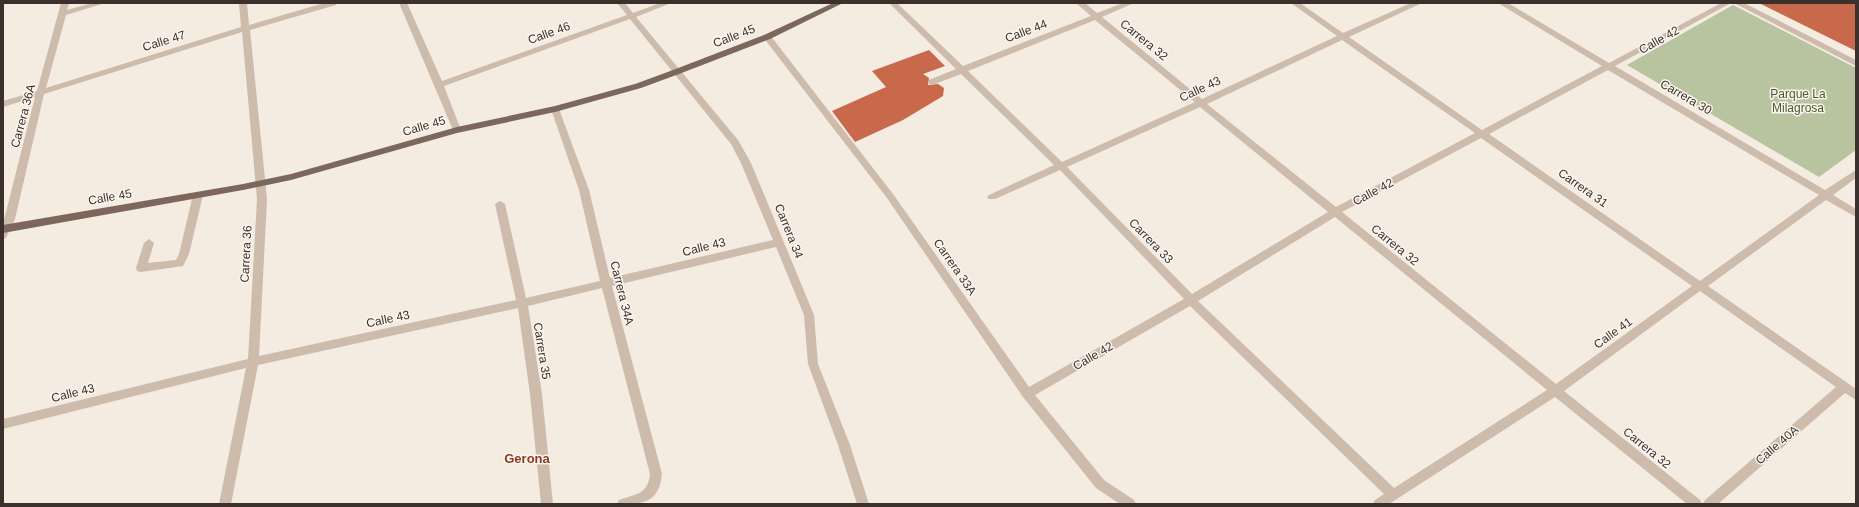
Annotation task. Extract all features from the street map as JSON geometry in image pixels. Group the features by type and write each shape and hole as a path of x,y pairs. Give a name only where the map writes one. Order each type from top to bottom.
{"main road":[{"name":"Calle 45","path":"4,231 262,183 457,130 555,109 638,86 676,72 766,37 839,3"}],"street":[{"name":"Carrera 36A","path":"4,231 65,3"},
{"path":"62,14 101,3"},
{"name":"Carrera 36","path":"225,504 253,362 262,199 262,183 247,28 243,3"},
{"name":"Calle 47","path":"3,104 247,28 333,3"},
{"path":"404,3 440,85 457,130"},
{"name":"Carrera 34","path":"621,3 676,72 735,142 746,163 809,315 813,364 844,445 863,504"},
{"name":"Calle 46","path":"440,85 667,3"},
{"name":"Carrera 33","path":"893,3 1060,166 1190,300 1393,495"},
{"name":"Carrera 32","path":"1080,3 1555,391 1696,504"},
{"name":"Calle 44","path":"932,82 1130,3"},
{"name":"Carrera 31","path":"1295,3 1856,394"},
{"name":"Calle 43","path":"992,197 1418,3"},
{"name":"Carrera 30","path":"1502,3 1856,213"},
{"name":"Calle 42","path":"1027,394 1190,300 1335,212 1727,3"},
{"path":"1738,3 1856,64"},
{"name":"Carrera 33A","path":"766,37 890,196 1027,394 1100,484 1130,504"},
{"name":"Carrera 34A","path":"555,109 584,190 606,284 656,474 656,485 643,497 623,504"},
{"name":"Calle 41","path":"1379,504 1555,391 1856,173"},
{"path":"149,243 141,268 180,263 198,195"},
{"name":"Carrera 35","path":"500,204 522,303 536,394 547,504"},
{"name":"Calle 43","path":"3,424 253,362 606,284 780,242"},
{"name":"Calle 40A","path":"1709,504 1844,387"}],"green space":[{"name":"Parque La Milagrosa","path":"1733,5 1856,68 1856,150 1819,177 1627,65"}],"building":[{"path":"1759,3 1856,3 1856,51"},
{"path":"929,50 945,66 923,74 929,78 928,85 938,84 944,88 943,96 903,120 855,142 832,111 886,87 872,71"}],"district":[{"name":"Gerona","path":"527,458"}]}
